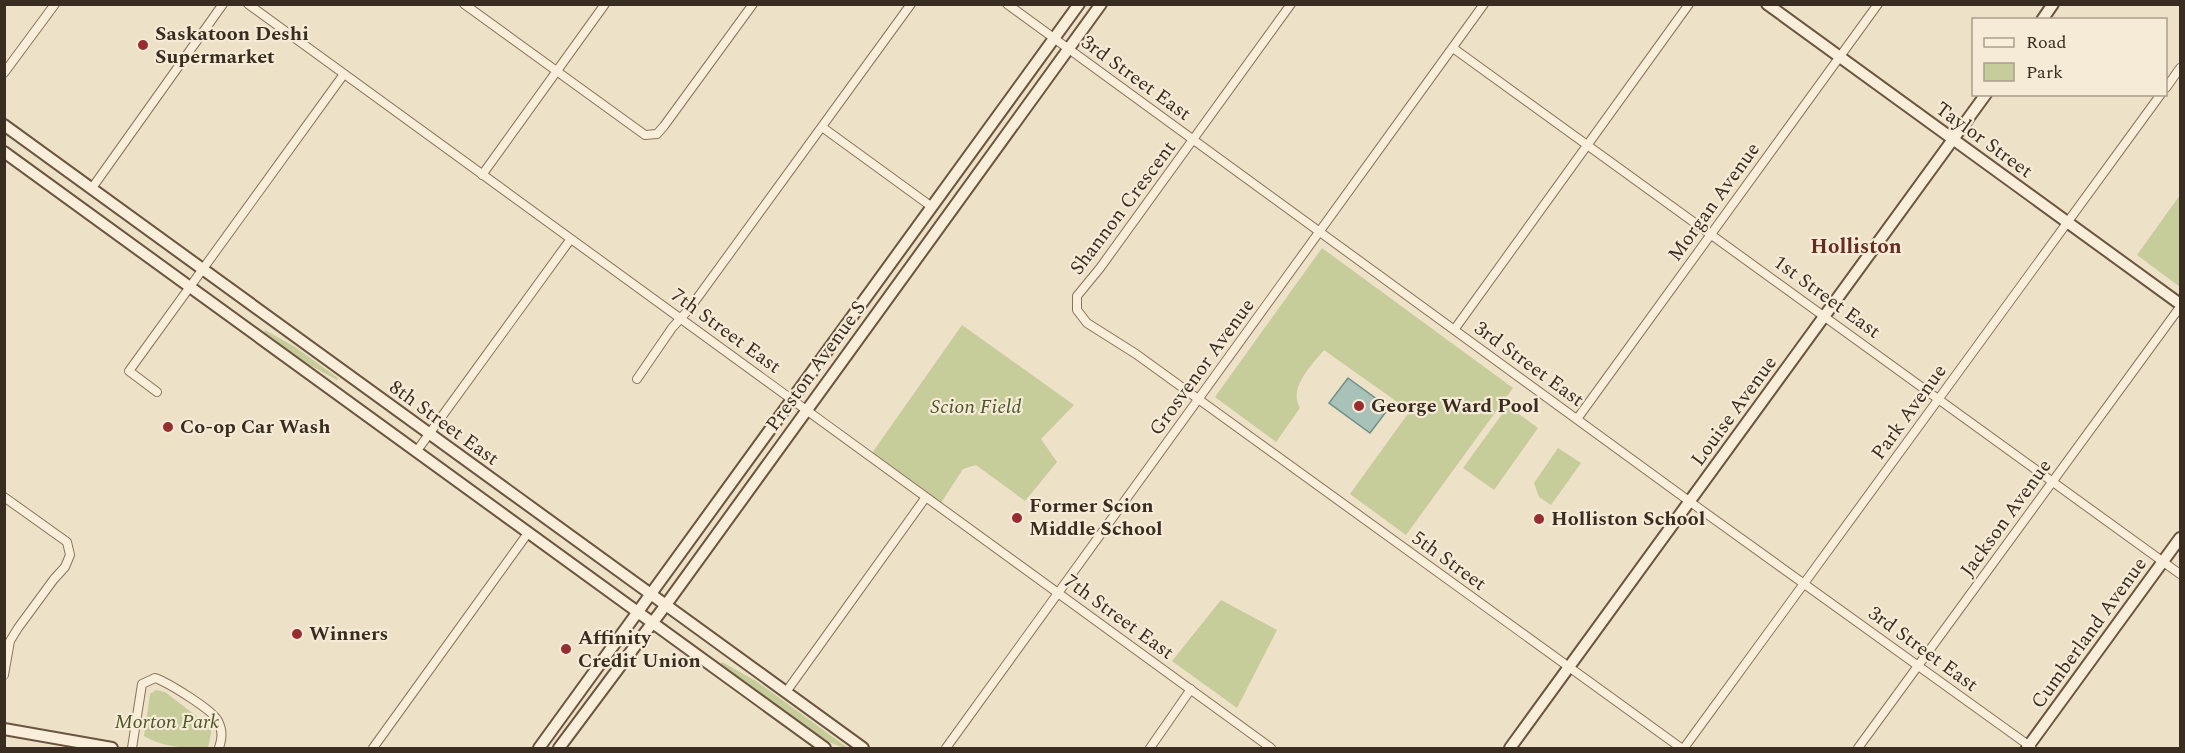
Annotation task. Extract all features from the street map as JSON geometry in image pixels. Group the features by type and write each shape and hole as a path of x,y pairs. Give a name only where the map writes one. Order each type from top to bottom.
{"main road":[{"name":"Preston Avenue S","path":"539,748 1079,4"},
{"name":"Preston Avenue S","path":"559,748 665,606 1101,4"},
{"name":"Taylor Street","path":"1767,4 2181,305"},
{"path":"2043,18 2053,4"},
{"name":"Louise Avenue","path":"1510,748 1985,96"},
{"name":"8th Street East","path":"4,125 428,435 863,748"},
{"name":"8th Street East","path":"4,152 825,748"},
{"name":"Cumberland Avenue","path":"2030,748 2181,538"},
{"path":"4,729 112,748"}],"street":[{"path":"4,73 55,4"},
{"path":"92,188 223,4"},
{"name":"7th Street East","path":"248,4 1271,748"},
{"path":"464,4 645,135 657,134 753,4"},
{"path":"482,175 605,4"},
{"path":"637,379 672,328 681,319 911,4"},
{"name":"3rd Street East","path":"1007,4 2030,748"},
{"name":"Shannon Crescent","path":"1199,399 1136,354 1087,323 1077,310 1077,296 1100,268 1291,4"},
{"name":"Grosvenor Avenue","path":"946,748 1484,4"},
{"path":"1454,330 1689,4"},
{"name":"Morgan Avenue","path":"1577,419 1878,4"},
{"name":"1st Street East","path":"1453,48 2181,574"},
{"path":"2167,87 2181,68"},
{"path":"157,392 129,371 344,74"},
{"name":"Park Avenue","path":"1682,748 2160,96"},
{"path":"822,127 932,207"},
{"path":"416,452 570,240"},
{"name":"Jackson Avenue","path":"1858,748 2181,305"},
{"name":"5th Street","path":"1199,399 1682,748"},
{"path":"4,497 67,542 70,555 65,567 10,641 4,675"},
{"path":"786,692 926,497"},
{"path":"373,748 528,533"},
{"path":"132,748 142,684 155,678 167,682 217,718 223,733 219,748"},
{"path":"1150,748 1191,689"}],"green space":[{"path":"2180,195 2180,287 2137,255"},
{"path":"1322,248 1513,388 1406,535 1350,494 1410,411 1324,350 1299,385 1297,400 1300,408 1276,442 1215,397"},
{"name":"Scion Field","path":"962,325 1074,405 1041,439 1057,462 1025,501 976,465 963,469 939,506 870,456"},
{"path":"265,330 295,347 338,378 337,380 306,363 264,332"},
{"path":"1508,406 1538,428 1494,490 1463,468"},
{"path":"1558,448 1581,463 1551,505 1539,497 1534,483"},
{"path":"1221,600 1277,630 1237,708 1172,661"},
{"path":"722,662 756,681 848,748 822,738 804,726 720,665"},
{"name":"Morton Park","path":"156,690 165,692 212,728 208,748 159,743 144,736 150,694"}],"water":[{"name":"George Ward Pool","path":"1348,378 1389,408 1370,433 1329,403"}],"place":[{"name":"Saskatoon Deshi Supermarket","path":"143,45"},
{"name":"George Ward Pool","path":"1359,406"},
{"name":"Co-op Car Wash","path":"168,427"},
{"name":"Former Scion Middle School","path":"1017,518"},
{"name":"Holliston School","path":"1539,519"},
{"name":"Winners","path":"297,634"},
{"name":"Affinity Credit Union","path":"566,649"}],"district":[{"name":"Holliston","path":"1856,247"}]}
